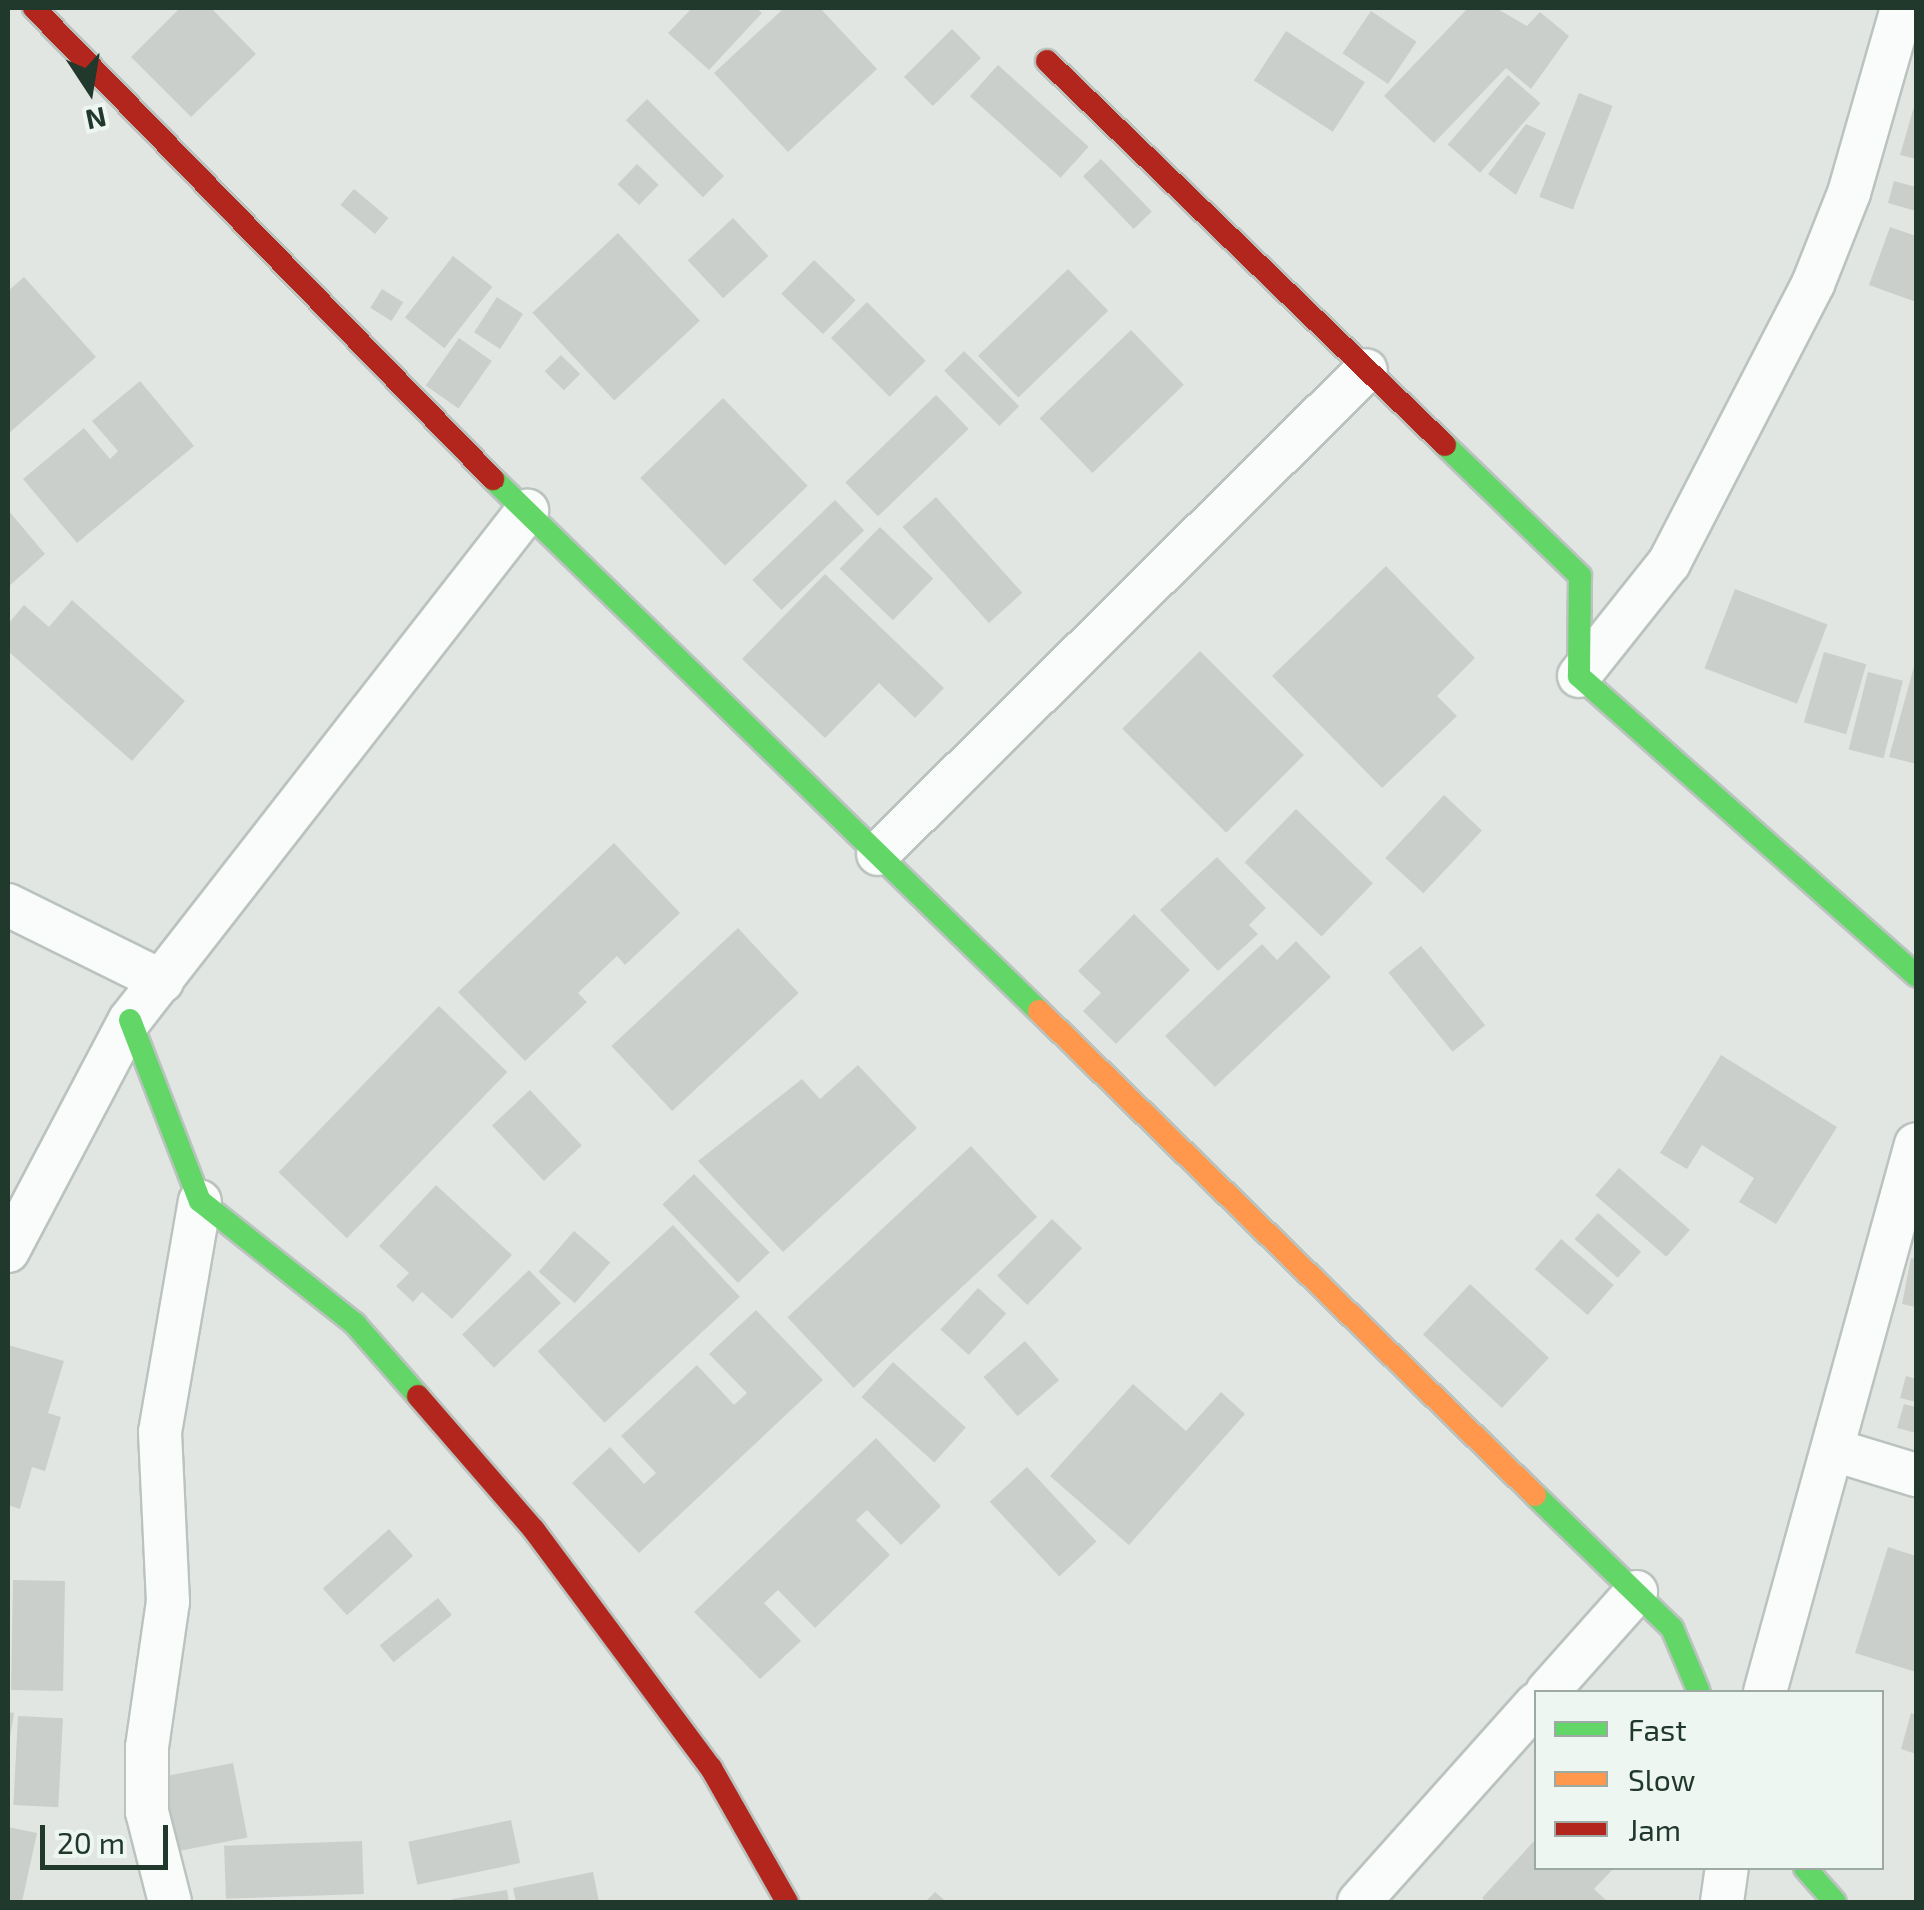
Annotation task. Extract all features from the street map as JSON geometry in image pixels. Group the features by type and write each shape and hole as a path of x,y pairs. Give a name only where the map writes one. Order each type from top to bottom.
{"street":[{"path":"34,8 527,512 1672,1628 1698,1690"},
{"path":"1579,676 1669,563 1813,284 1849,192 1902,8"},
{"path":"1047,61 1580,576 1579,676 1916,975"},
{"path":"878,854 1366,370"},
{"path":"8,1251 130,1020 527,512"},
{"path":"8,905 162,981"},
{"path":"130,1020 200,1202 354,1324 534,1530 711,1768 787,1902"},
{"path":"1767,1690 1916,1144"},
{"path":"170,1902 148,1812 147,1747 168,1602 160,1432 200,1202"},
{"path":"1834,1450 1916,1475"},
{"path":"1549,1690 1636,1592"},
{"path":"1359,1902 1534,1706"},
{"path":"1722,1902 1727,1870"},
{"path":"1807,1870 1834,1902"}],"building":[{"path":"180,8 211,8 256,54 191,117 131,57"},
{"path":"692,8 756,8 762,13 709,70 668,33"},
{"path":"784,8 820,8 877,69 788,152 714,73"},
{"path":"1468,8 1496,8 1527,26 1540,12 1569,36 1531,89 1506,68 1434,143 1384,96"},
{"path":"1371,11 1417,42 1388,84 1342,53"},
{"path":"952,29 981,58 933,106 904,77"},
{"path":"1286,31 1365,82 1333,132 1254,80"},
{"path":"998,65 1089,147 1061,178 970,96"},
{"path":"1508,75 1540,103 1480,173 1448,144"},
{"path":"1579,93 1613,106 1573,210 1539,197"},
{"path":"647,99 724,176 703,197 626,120"},
{"path":"1916,100 1916,159 1900,155"},
{"path":"1526,124 1546,133 1516,195 1488,174"},
{"path":"1101,159 1152,212 1134,229 1083,176"},
{"path":"637,164 659,185 639,205 618,184"},
{"path":"1894,181 1916,187 1916,211 1888,203"},
{"path":"354,189 388,218 375,234 341,205"},
{"path":"733,218 768,256 723,298 688,260"},
{"path":"1890,227 1916,236 1916,302 1869,285"},
{"path":"618,233 700,321 614,401 532,313"},
{"path":"453,256 492,287 444,348 405,317"},
{"path":"814,260 856,300 823,334 781,294"},
{"path":"1068,269 1108,311 1018,398 978,356"},
{"path":"24,277 96,357 9,433 8,291"},
{"path":"382,289 403,302 392,321 370,308"},
{"path":"497,297 523,314 500,349 474,332"},
{"path":"867,302 926,361 890,397 831,338"},
{"path":"1131,330 1184,385 1092,473 1040,418"},
{"path":"459,338 492,361 458,408 426,386"},
{"path":"964,351 1019,406 999,426 944,371"},
{"path":"561,355 580,374 564,390 545,371"},
{"path":"140,381 194,446 77,543 23,479 84,428 110,459 118,451 92,421"},
{"path":"936,395 969,429 878,516 845,483"},
{"path":"723,398 808,486 725,566 640,478"},
{"path":"936,497 1022,593 989,623 903,527"},
{"path":"835,500 864,530 781,610 752,580"},
{"path":"8,510 45,554 8,587"},
{"path":"880,527 933,578 893,620 840,569"},
{"path":"1386,566 1475,658 1437,696 1457,716 1382,788 1272,676"},
{"path":"825,574 944,688 915,718 879,683 825,738 742,659"},
{"path":"1735,589 1827,624 1797,704 1705,668"},
{"path":"72,600 185,701 132,761 8,651 8,624 24,605 49,627"},
{"path":"1200,651 1304,755 1226,833 1122,729"},
{"path":"1824,652 1866,664 1846,734 1804,722"},
{"path":"1916,663 1916,764 1889,757"},
{"path":"1868,672 1903,681 1884,758 1849,750"},
{"path":"1444,795 1482,830 1423,893 1385,858"},
{"path":"1296,809 1373,883 1322,937 1245,862"},
{"path":"614,843 680,913 625,965 617,956 578,993 587,1002 525,1061 458,992"},
{"path":"1217,857 1266,908 1249,925 1258,934 1218,971 1160,910"},
{"path":"1134,914 1190,970 1116,1044 1083,1011 1101,993 1078,971"},
{"path":"738,928 799,993 672,1111 611,1046"},
{"path":"1296,941 1331,977 1215,1087 1165,1036 1262,944 1277,960"},
{"path":"1421,946 1485,1025 1453,1052 1388,972"},
{"path":"439,1006 507,1072 347,1238 279,1172"},
{"path":"1721,1055 1837,1127 1776,1224 1739,1202 1754,1178 1702,1145 1687,1169 1660,1153"},
{"path":"858,1065 917,1128 783,1252 698,1161 802,1079 820,1099"},
{"path":"530,1090 582,1146 544,1181 492,1125"},
{"path":"971,1146 1037,1217 854,1388 787,1317"},
{"path":"1619,1168 1690,1230 1666,1257 1595,1195"},
{"path":"694,1174 770,1252 738,1283 662,1205"},
{"path":"436,1185 512,1255 452,1319 422,1292 413,1302 396,1286 409,1273 379,1246"},
{"path":"1598,1213 1641,1252 1618,1278 1575,1239"},
{"path":"1052,1219 1082,1248 1027,1305 997,1276"},
{"path":"673,1225 740,1297 605,1423 538,1351"},
{"path":"574,1231 610,1262 575,1303 539,1272"},
{"path":"1561,1239 1614,1285 1588,1315 1535,1269"},
{"path":"1911,1258 1916,1259 1916,1307 1902,1304"},
{"path":"529,1270 561,1303 494,1368 462,1335"},
{"path":"1470,1284 1549,1358 1502,1408 1423,1334"},
{"path":"978,1288 1006,1313 969,1355 941,1330"},
{"path":"756,1310 823,1380 639,1553 572,1483 610,1447 644,1484 656,1473 621,1436 697,1365 734,1405 747,1393 709,1354"},
{"path":"1025,1341 1059,1380 1018,1416 983,1377"},
{"path":"8,1345 64,1361 48,1413 61,1417 45,1471 32,1467 20,1509 8,1505"},
{"path":"893,1362 966,1428 934,1463 862,1397"},
{"path":"1906,1376 1916,1379 1916,1402 1900,1398"},
{"path":"1133,1384 1186,1431 1221,1392 1245,1414 1129,1545 1050,1476"},
{"path":"1904,1404 1916,1407 1916,1433 1897,1428"},
{"path":"876,1438 941,1506 901,1545 867,1510 856,1520 890,1555 815,1628 778,1590 764,1603 801,1641 760,1679 694,1612"},
{"path":"1027,1467 1097,1542 1059,1576 990,1502"},
{"path":"389,1529 413,1556 347,1615 323,1589"},
{"path":"1888,1547 1916,1556 1916,1672 1855,1653"},
{"path":"13,1580 65,1581 63,1691 11,1690"},
{"path":"438,1598 452,1615 394,1662 380,1645"},
{"path":"8,1712 14,1713 10,1738 8,1738"},
{"path":"1911,1713 1916,1715 1916,1754 1901,1749"},
{"path":"18,1716 63,1718 58,1807 13,1805"},
{"path":"233,1763 248,1838 165,1854 151,1779"},
{"path":"511,1820 520,1863 417,1885 408,1842"},
{"path":"8,1827 37,1833 22,1902 8,1902"},
{"path":"362,1841 364,1894 226,1899 224,1846"},
{"path":"1534,1841 1534,1870 1612,1870 1594,1889 1608,1902 1487,1902 1482,1898"},
{"path":"593,1872 599,1902 516,1902 513,1888"},
{"path":"507,1890 509,1902 452,1902 452,1899"},
{"path":"935,1892 947,1902 925,1902"}],"traffic: fast":[{"path":"1445,445 1580,576 1579,676 1916,975"},
{"path":"493,479 1039,1011"},
{"path":"130,1020 200,1201 355,1324 418,1396"},
{"path":"1535,1495 1672,1628 1698,1690"},
{"path":"1807,1870 1835,1902"}],"traffic: slow":[{"path":"1039,1011 1535,1495"}],"traffic: jam":[{"path":"34,8 493,479"},
{"path":"1047,61 1445,445"},
{"path":"418,1396 534,1530 711,1768 787,1902"}]}
